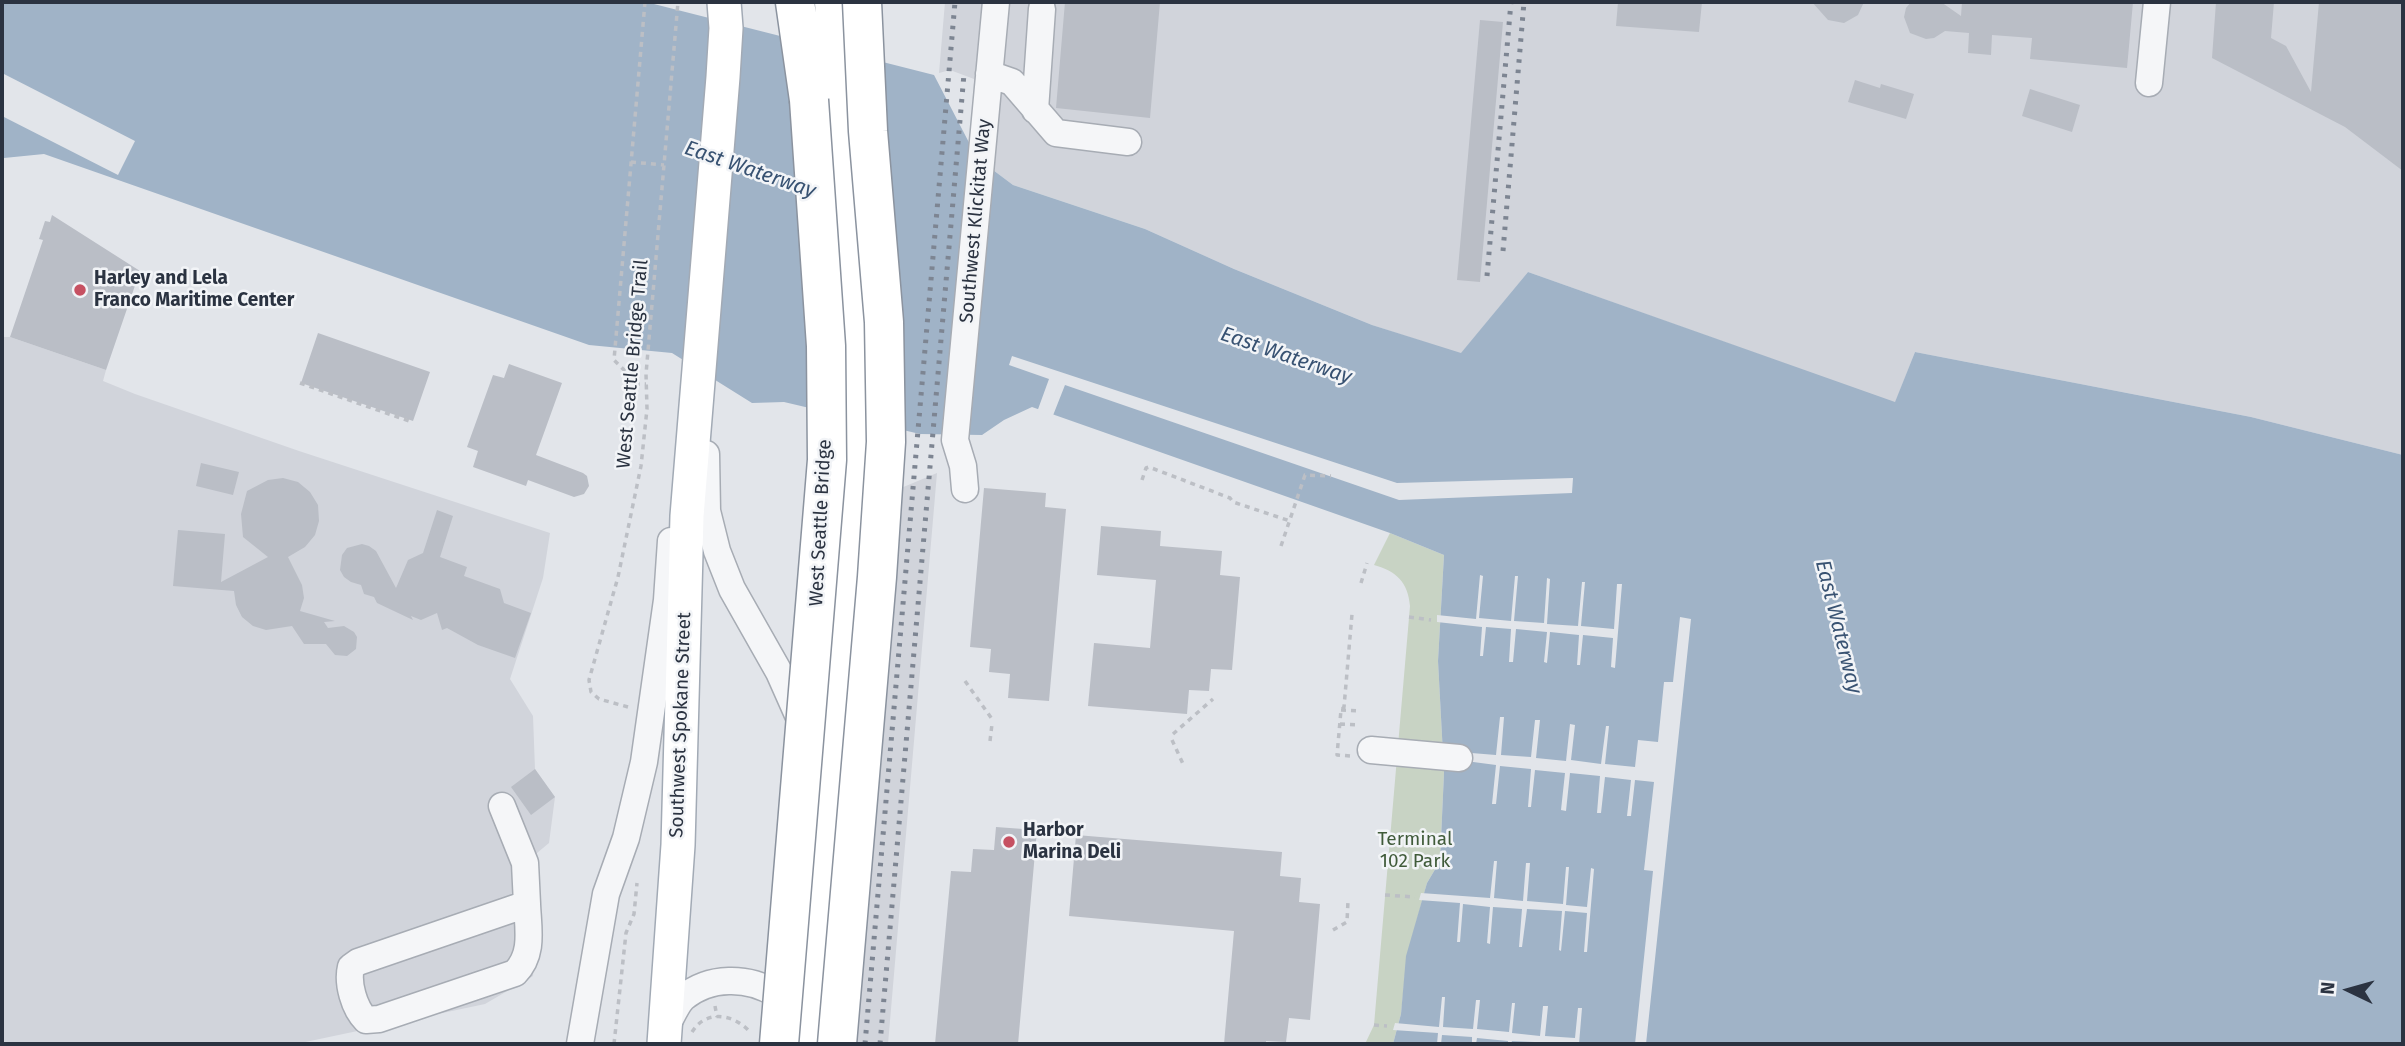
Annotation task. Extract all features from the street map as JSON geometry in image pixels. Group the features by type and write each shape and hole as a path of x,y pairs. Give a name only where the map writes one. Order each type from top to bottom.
{"highway":[{"path":"795,2 809,100"},
{"name":"West Seattle Bridge","path":"799,1042 827,460 826,346 802,2"},
{"name":"West Seattle Bridge","path":"799,1042 852,572 858,429 851,247 834,2"},
{"path":"799,1042 877,577 886,442 884,322 862,2"}],"main road":[{"name":"Southwest Spokane Street","path":"674,1035 687,516 727,11"}],"street":[{"name":"Southwest Klickitat Way","path":"965,489 963,466 955,440 996,2"},
{"path":"2149,83 2157,2"},
{"path":"1035,110 1042,9"},
{"path":"988,87 1012,82 1056,133 1128,142"},
{"path":"694,406 705,428 707,511 717,551 732,589 779,671 811,746 821,782 822,835 799,1042"},
{"path":"580,1044 606,894 626,838 644,762 667,600 676,463 683,431 694,406"},
{"path":"1365,753 1459,758"},
{"path":"502,806 525,863 527,904 528,950 525,963 515,973 379,1019 366,1020 360,1013 348,977 351,967 358,962 527,904"},
{"path":"674,1035 681,1000 700,987 732,979 764,986 788,1002 799,1042"}],"path":[{"path":"645,2 614,360 638,384 646,384"},
{"name":"West Seattle Bridge Trail","path":"619,703 595,696 589,688 589,680 621,561 641,466 678,2"},
{"path":"631,162 664,165"},
{"path":"300,383 412,422"},
{"path":"1142,480 1146,468 1149,467 1230,498 1233,502 1290,521"},
{"path":"1281,546 1305,475 1331,477"},
{"path":"1361,583 1367,563"},
{"path":"1352,614 1337,755 1365,753"},
{"path":"1409,617 1432,620"},
{"path":"965,681 992,721 990,741"},
{"path":"1173,734 1213,699"},
{"path":"1341,710 1360,711"},
{"path":"1340,724 1359,725"},
{"path":"1172,740 1184,766"},
{"path":"1385,895 1416,897"},
{"path":"1333,930 1347,922 1348,901"},
{"path":"614,1044 626,933 635,914"},
{"path":"715,1007 717,1017"},
{"path":"674,1035 702,1021 717,1017 737,1020 750,1032 799,1042"},
{"path":"1374,1025 1387,1026"}],"shaded area":[{"path":"945,2 2403,2 2403,455 2251,417 1915,352 1895,403 1528,272 1461,354 1372,325 1234,269 1145,229 1013,185 977,158 972,148 974,79 950,70 939,73"},
{"path":"2,337 10,337 106,370 103,381 135,394 550,533 543,578 510,679 533,716 535,769 555,797 549,843 525,863 538,887 533,976 485,1004 296,1044 2,1044"},
{"path":"937,473 888,1044 852,1044 901,488"}],"green space":[{"name":"Terminal 102 Park","path":"1390,533 1444,555 1438,661 1444,773 1440,861 1427,883 1407,956 1401,1014 1393,1044 1365,1044 1374,1025 1410,606 1407,590 1400,579 1374,565"}],"water":[{"name":"East Waterway","path":"2,2 646,2 934,75 977,158 1013,185 1145,229 1234,269 1372,325 1461,353 1528,272 1895,402 1915,352 2251,417 2403,455 2403,1044 1393,1044 1401,1014 1406,956 1427,883 1440,861 1444,773 1438,661 1444,555 1390,533 1032,407 1004,420 982,435 920,434 784,402 752,403 672,353 589,345 44,154 2,160"}],"pier":[{"path":"2,73 135,141 118,175 2,116"},
{"path":"1012,356 1397,483 1573,478 1572,493 1399,500 1065,385 1052,418 1037,412 1049,379 1009,365"},
{"path":"1480,575 1483,576 1479,618 1511,621 1515,576 1518,576 1514,621 1544,623 1547,578 1550,579 1547,624 1578,626 1582,582 1585,582 1581,626 1614,629 1617,584 1622,584 1615,668 1611,667 1613,638 1583,635 1580,665 1577,665 1579,635 1550,632 1547,663 1544,662 1547,632 1516,629 1513,662 1509,662 1511,629 1486,627 1483,656 1480,656 1482,627 1437,622 1437,615 1476,619"},
{"path":"1680,617 1691,619 1646,1044 1635,1044 1653,871 1644,870 1654,782 1635,780 1631,816 1627,816 1631,780 1605,777 1601,813 1597,813 1600,776 1570,773 1566,811 1561,810 1565,773 1535,770 1531,807 1528,807 1531,769 1500,766 1496,804 1492,804 1496,765 1458,760 1459,752 1496,755 1500,717 1504,717 1501,755 1531,757 1535,720 1540,720 1536,758 1566,761 1570,724 1575,725 1571,760 1601,764 1606,726 1609,726 1605,764 1635,767 1638,740 1658,742 1664,682 1673,682"},
{"path":"1494,861 1497,861 1494,898 1523,901 1526,863 1530,863 1527,901 1563,904 1566,867 1569,867 1566,905 1587,907 1591,868 1594,869 1587,952 1584,952 1587,913 1565,911 1561,951 1562,911 1527,909 1522,947 1519,947 1522,909 1493,907 1490,944 1487,943 1490,907 1463,904 1460,942 1457,942 1460,903 1419,900 1421,893 1490,898"},
{"path":"1442,997 1445,997 1443,1027 1473,1029 1476,1000 1480,1000 1477,1029 1509,1032 1512,1003 1515,1003 1512,1033 1540,1036 1543,1006 1548,1006 1545,1036 1575,1038 1578,1008 1582,1008 1579,1044 1512,1041 1508,1044 1508,1041 1477,1038 1476,1044 1472,1044 1472,1037 1442,1035 1441,1044 1437,1044 1438,1033 1393,1030 1395,1023 1439,1027"}],"building":[{"path":"1065,2 1160,2 1150,118 1056,108"},
{"path":"1618,2 1702,2 1699,32 1616,26"},
{"path":"1812,2 1864,2 1858,15 1844,23 1828,20"},
{"path":"1911,2 1941,2 1961,16 1962,2 2133,2 2127,68 2030,59 2032,38 1992,35 1991,55 1968,53 1969,33 1945,31 1934,38 1926,39 1910,33 1904,17"},
{"path":"2216,2 2274,2 2271,38 2286,46 2311,92 2319,2 2403,2 2403,171 2345,127 2212,58"},
{"path":"1480,20 1503,22 1480,282 1457,280"},
{"path":"1855,80 1880,88 1881,84 1914,94 1906,119 1848,102"},
{"path":"2030,89 2080,105 2072,132 2022,116"},
{"name":"Harley and Lela Franco Maritime Center","path":"52,215 140,271 106,370 10,337 43,240 39,239 45,221 50,222"},
{"path":"318,333 430,372 413,421 301,383"},
{"path":"509,364 562,383 536,455 587,476 589,486 584,494 574,497 528,480 526,486 473,467 478,451 467,447 493,375 504,378"},
{"path":"201,463 239,472 233,495 196,486"},
{"path":"283,478 298,482 310,492 318,505 319,521 315,535 305,547 288,557 302,585 304,598 300,611 335,621 324,622 328,628 344,626 354,632 357,637 356,649 347,656 335,655 326,644 304,644 292,626 266,630 253,626 242,617 236,605 234,591 173,586 178,530 225,534 221,582 268,557 243,537 241,514 247,491 268,480"},
{"path":"984,488 1046,493 1045,507 1066,509 1049,701 1008,698 1010,674 989,672 991,649 970,647"},
{"path":"437,510 453,516 440,557 467,567 464,576 500,589 504,603 531,613 515,658 478,645 447,628 442,630 437,613 421,620 411,616 413,620 377,603 374,597 364,594 361,585 344,577 340,570 342,555 347,548 362,544 369,546 376,551 396,588 408,560 423,553"},
{"path":"1101,526 1161,531 1160,546 1222,551 1220,575 1240,577 1232,670 1211,669 1209,691 1189,690 1187,714 1088,706 1094,643 1150,648 1156,580 1097,575"},
{"path":"535,769 555,797 531,815 511,787"},
{"path":"996,827 1037,830 1018,1044 935,1044 951,871 971,872 973,849 994,850"},
{"path":"1076,835 1282,852 1280,876 1301,878 1299,902 1320,904 1310,1020 1289,1018 1286,1042 1224,1044 1234,931 1069,916"}],"railway":[{"path":"865,1044 955,2"},
{"path":"1487,276 1511,2"},
{"path":"1503,251 1524,2"},
{"path":"880,1044 964,74"}],"place":[{"name":"Harley and Lela Franco Maritime Center","path":"80,290"},
{"name":"Harbor Marina Deli","path":"1009,842"}]}
